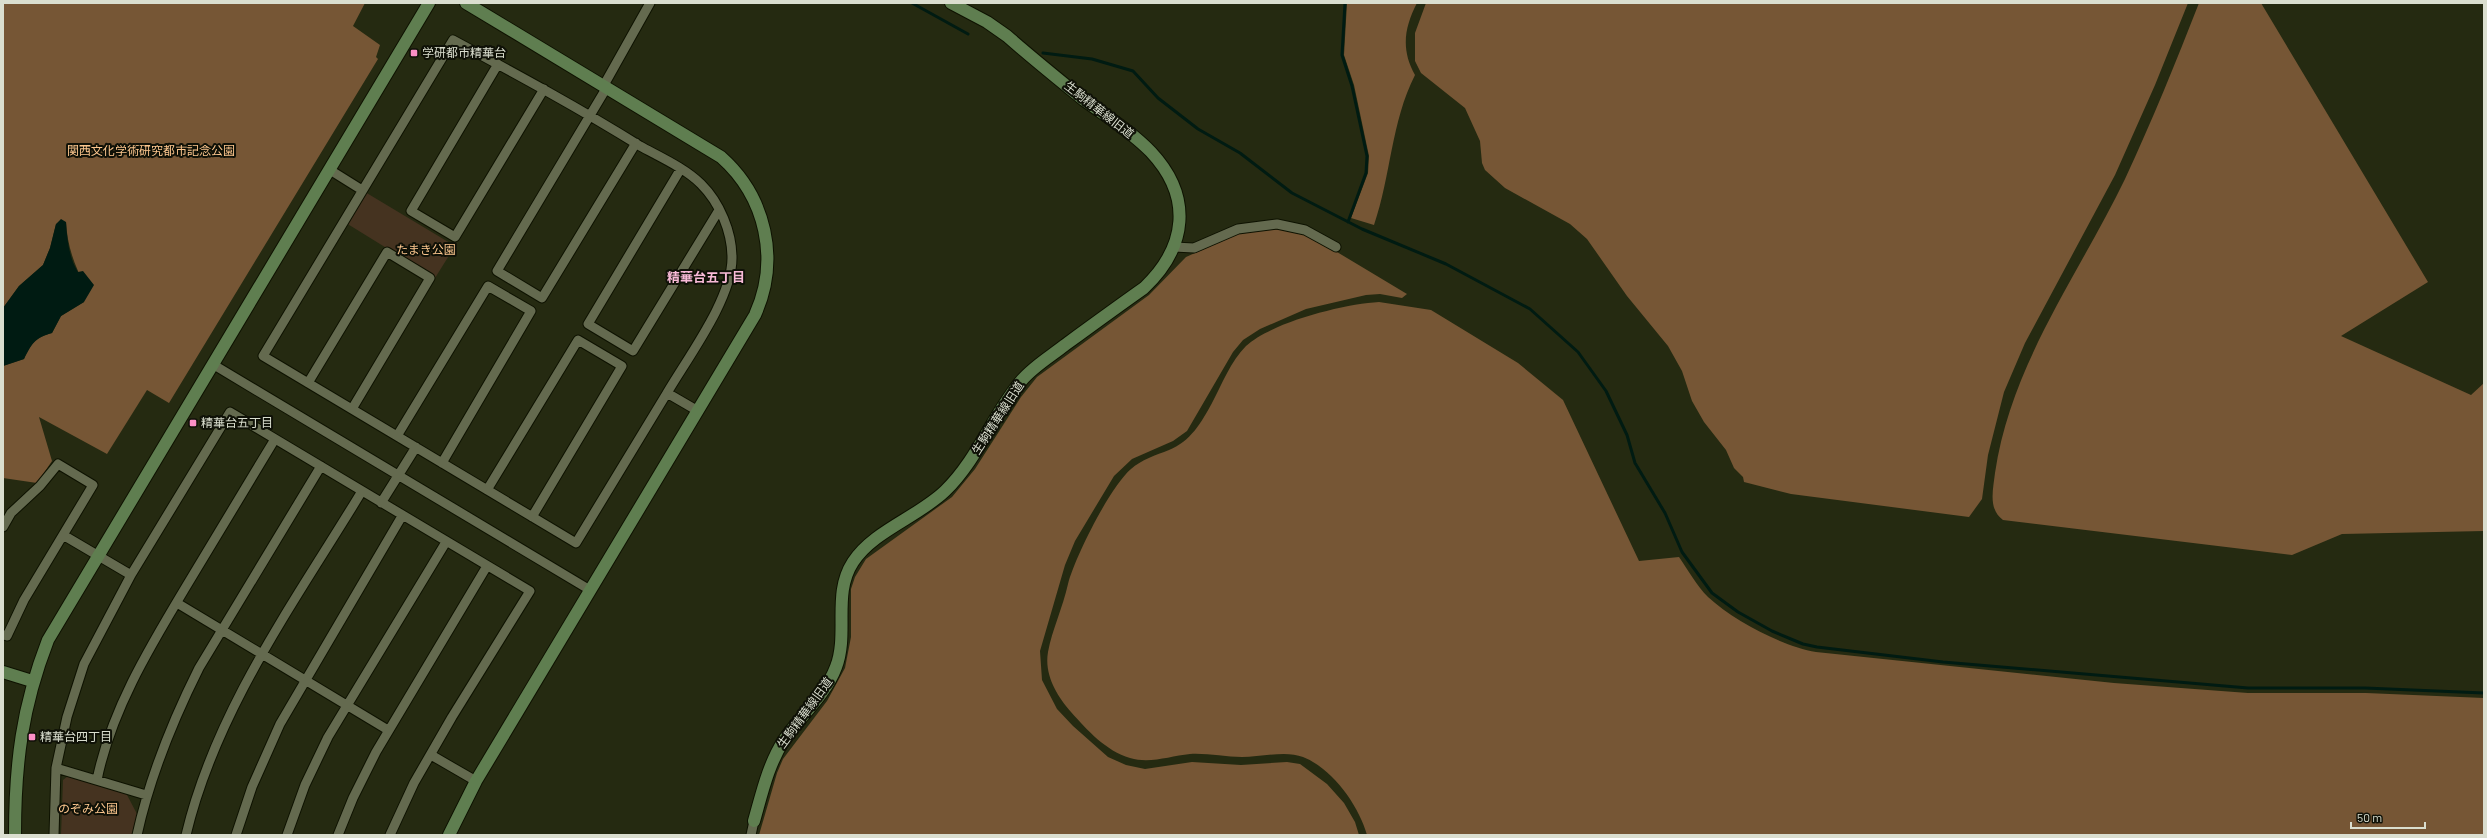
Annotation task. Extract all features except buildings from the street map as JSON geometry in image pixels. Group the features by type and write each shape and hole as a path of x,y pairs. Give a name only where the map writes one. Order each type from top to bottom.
{"street":[{"path":"15,835 15,789 20,737 32,681 48,640 214,365 429,3"},
{"path":"449,835 476,781 698,411 760,304 766,283 768,260 762,221 745,183 721,157 466,3"},
{"path":"398,436 590,115 650,3"},
{"name":"生駒精華線旧道","path":"751,835 768,770 775,755 785,739 820,696 837,666 842,637 842,587 846,573 859,553 946,491 968,464 1021,380 1048,358 1144,288 1157,275 1174,247 1180,221 1178,198 1172,182 1150,151 1007,36 987,22 951,3"},
{"path":"453,40 498,64 590,115 701,184 713,198 726,224 731,243 730,278 719,304 576,544 263,356 453,40"},
{"path":"498,64 411,211 455,237 544,89"},
{"path":"497,271 542,298 636,143"},
{"path":"330,170 362,190"},
{"path":"680,170 588,324 633,351 719,210"},
{"path":"1174,247 1194,248 1238,229 1277,224 1305,230 1336,247"},
{"path":"308,383 387,252 430,278 352,409"},
{"path":"442,463 532,311 488,286"},
{"path":"487,490 578,340 622,366 532,517"},
{"path":"214,365 590,590"},
{"path":"667,393 698,411"},
{"path":"54,835 56,768 68,711 84,664 94,641 131,575 230,412 530,591 452,717 403,804 390,835"},
{"path":"97,780 109,741 127,696 177,603 275,439"},
{"path":"381,503 416,447"},
{"path":"3,527 7,511 40,486 58,464 93,485 24,600 7,636 3,635"},
{"path":"137,835 146,795 163,747 185,696 222,630 320,466"},
{"path":"186,835 203,778 221,733 263,655 362,491"},
{"path":"236,835 252,787 270,744 305,680 402,516"},
{"path":"63,535 131,575"},
{"path":"287,835 310,773 346,705 446,542"},
{"path":"338,835 358,786 388,730 487,566"},
{"path":"177,603 388,730"},
{"path":"3,672 32,681"},
{"path":"431,755 476,781"},
{"path":"56,768 146,795"}],"green space":[{"name":"関西文化学術研究都市記念公園","path":"3,3 365,3 353,26 380,45 376,57 378,59 169,403 147,390 107,454 39,417 52,461 37,483 3,478 3,366 24,359 34,342 52,333 61,316 84,302 80,278 73,259 67,235 66,222 56,224 50,248 43,265 19,286 3,308"},
{"path":"1347,3 1417,3 1409,21 1406,39 1408,57 1415,75 1401,111 1380,206 1374,225 1351,218 1368,173 1369,156 1354,85 1344,55"},
{"path":"1426,3 2188,3 2155,85 2115,175 2025,343 2004,392 1988,455 1982,499 1969,517 1791,494 1744,482 1743,477 1734,468 1726,450 1704,422 1692,401 1682,371 1668,346 1627,296 1587,239 1570,224 1505,188 1485,170 1482,163 1480,141 1465,108 1421,73 1415,61 1415,33"},
{"path":"2199,3 2261,3 2428,282 2341,336 2471,395 2484,383 2484,531 2342,534 2292,555 2003,520 1998,516 1993,505 1995,473 2003,433 2015,395 2048,322 2107,215 2125,179 2164,91"},
{"name":"たまき公園","path":"365,192 455,246 435,278 346,223"},
{"path":"1263,229 1291,230 1312,237 1407,294 1402,298 1380,294 1366,295 1306,309 1260,329 1243,340 1233,352 1187,431 1173,441 1132,459 1114,476 1075,541 1065,565 1040,651 1042,680 1057,709 1073,726 1108,757 1126,765 1145,769 1192,762 1241,765 1287,762 1300,764 1327,784 1344,803 1355,822 1359,835 759,835 777,773 783,759 827,701 845,668 851,637 851,589 855,577 866,559 952,497 975,469 1021,397 1037,377 1149,295 1186,257 1242,232"},
{"path":"1379,302 1431,310 1518,363 1563,400 1639,561 1679,557 1696,583 1708,597 1731,615 1759,631 1788,644 1816,652 2114,683 2248,693 2366,693 2484,698 2484,835 1367,835 1358,812 1334,779 1325,770 1303,757 1289,754 1242,757 1190,754 1152,760 1138,760 1121,755 1090,733 1071,712 1053,685 1047,661 1052,635 1072,572 1085,540 1094,523 1113,491 1131,469 1144,460 1177,446 1195,431 1231,366 1246,346 1258,337 1290,322 1328,310 1364,303"},
{"name":"のぞみ公園","path":"68,776 126,793 137,814 132,835 61,835 63,780"}],"shaded area":[{"path":"61,219 66,222 69,248 75,267 78,272 83,271 94,285 84,302 61,316 52,333 37,339 34,342 24,359 3,366 3,308 19,286 43,265 50,248 56,224"}],"waterway":[{"path":"912,3 968,34"},
{"path":"1345,3 1342,55 1352,86 1367,156 1366,173 1348,222"},
{"path":"1043,53 1092,59 1133,71 1158,98 1198,129 1240,153 1292,193 1362,229 1446,264 1530,309 1578,352 1606,391 1627,435 1635,463 1665,513 1682,552 1712,593 1738,612 1772,631 1803,644 1817,647 1943,662 2248,688 2365,688 2484,693"}],"place":[{"name":"学研都市精華台","path":"414,53"},
{"name":"精華台五丁目","path":"193,423"},
{"name":"精華台四丁目","path":"32,737"}],"district":[{"name":"精華台五丁目","path":"706,277"}]}
